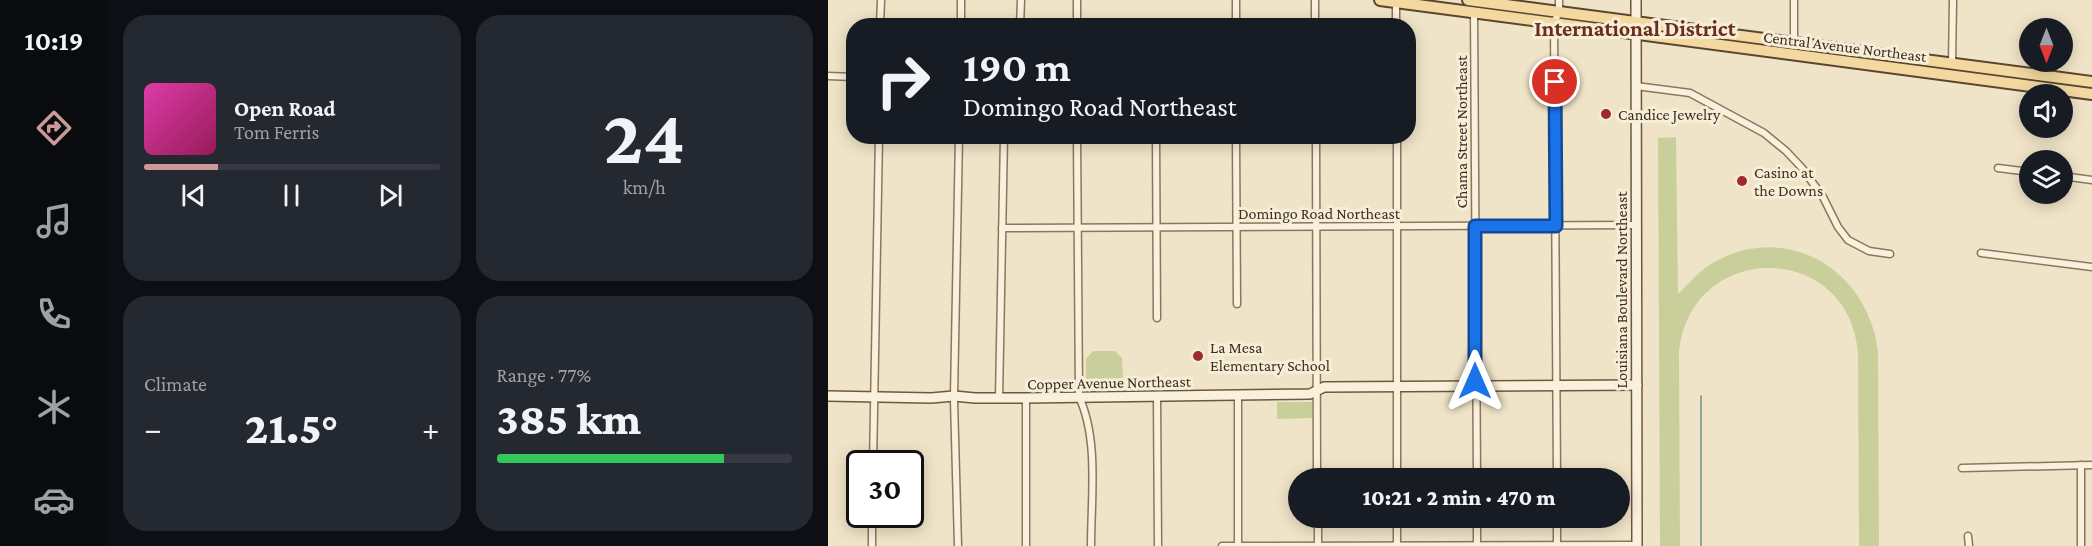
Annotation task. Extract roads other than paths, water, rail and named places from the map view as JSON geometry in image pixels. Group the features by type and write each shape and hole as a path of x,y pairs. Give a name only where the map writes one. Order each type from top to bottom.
{"main road":[{"name":"Central Avenue Northeast","path":"1380,0 1474,13 1557,18 1636,28 2092,94"},
{"path":"1472,0 1557,18"},
{"path":"1636,28 1794,42 2092,82"}],"street":[{"path":"880,18 881,0"},
{"path":"961,0 961,18"},
{"path":"1020,18 1021,0"},
{"path":"1077,0 1077,18"},
{"path":"1236,0 1236,18"},
{"path":"1315,0 1315,18"},
{"name":"Chama Street Northeast","path":"1472,0 1474,13 1477,468"},
{"path":"1557,468 1556,226 1559,0"},
{"name":"Louisiana Boulevard Northeast","path":"1636,0 1637,545"},
{"path":"1794,0 1794,42"},
{"path":"1952,64 1953,0"},
{"path":"1396,1 1396,18"},
{"path":"828,76 846,77"},
{"path":"1636,86 1690,93 1764,133 1806,174 1823,197 1838,227 1848,240 1869,251 1890,254"},
{"path":"873,450 879,144"},
{"path":"958,144 954,398 958,546"},
{"path":"999,398 1004,144"},
{"path":"1077,144 1079,397 1085,410 1091,439 1091,546"},
{"path":"1156,144 1157,318"},
{"path":"1236,144 1237,304"},
{"path":"1316,144 1317,468"},
{"path":"1397,144 1397,468"},
{"path":"1998,168 2019,171"},
{"path":"2073,177 2092,180"},
{"name":"Domingo Road Northeast","path":"1002,228 1636,225"},
{"path":"1981,253 2092,267"},
{"name":"Copper Avenue Northeast","path":"828,396 931,398 1238,396 1310,394 1324,387 1637,385"},
{"path":"1157,396 1158,546"},
{"path":"1238,396 1238,546"},
{"path":"1026,398 1026,546"},
{"path":"2081,465 2081,546"},
{"path":"1962,468 2092,465"},
{"path":"871,544 872,528"},
{"path":"1318,528 1318,546"},
{"path":"1397,528 1397,546"},
{"path":"1477,528 1477,546"},
{"path":"1557,528 1557,546"},
{"path":"1968,536 1969,546"},
{"path":"1222,546 1637,545"}],"waterway":[{"path":"1701,396 1701,546"}],"place":[{"name":"Candice Jewelry","path":"1606,114"},
{"name":"Casino at the Downs","path":"1742,181"},
{"name":"La Mesa Elementary School","path":"1198,356"}],"district":[{"name":"International District","path":"1635,28"}]}
